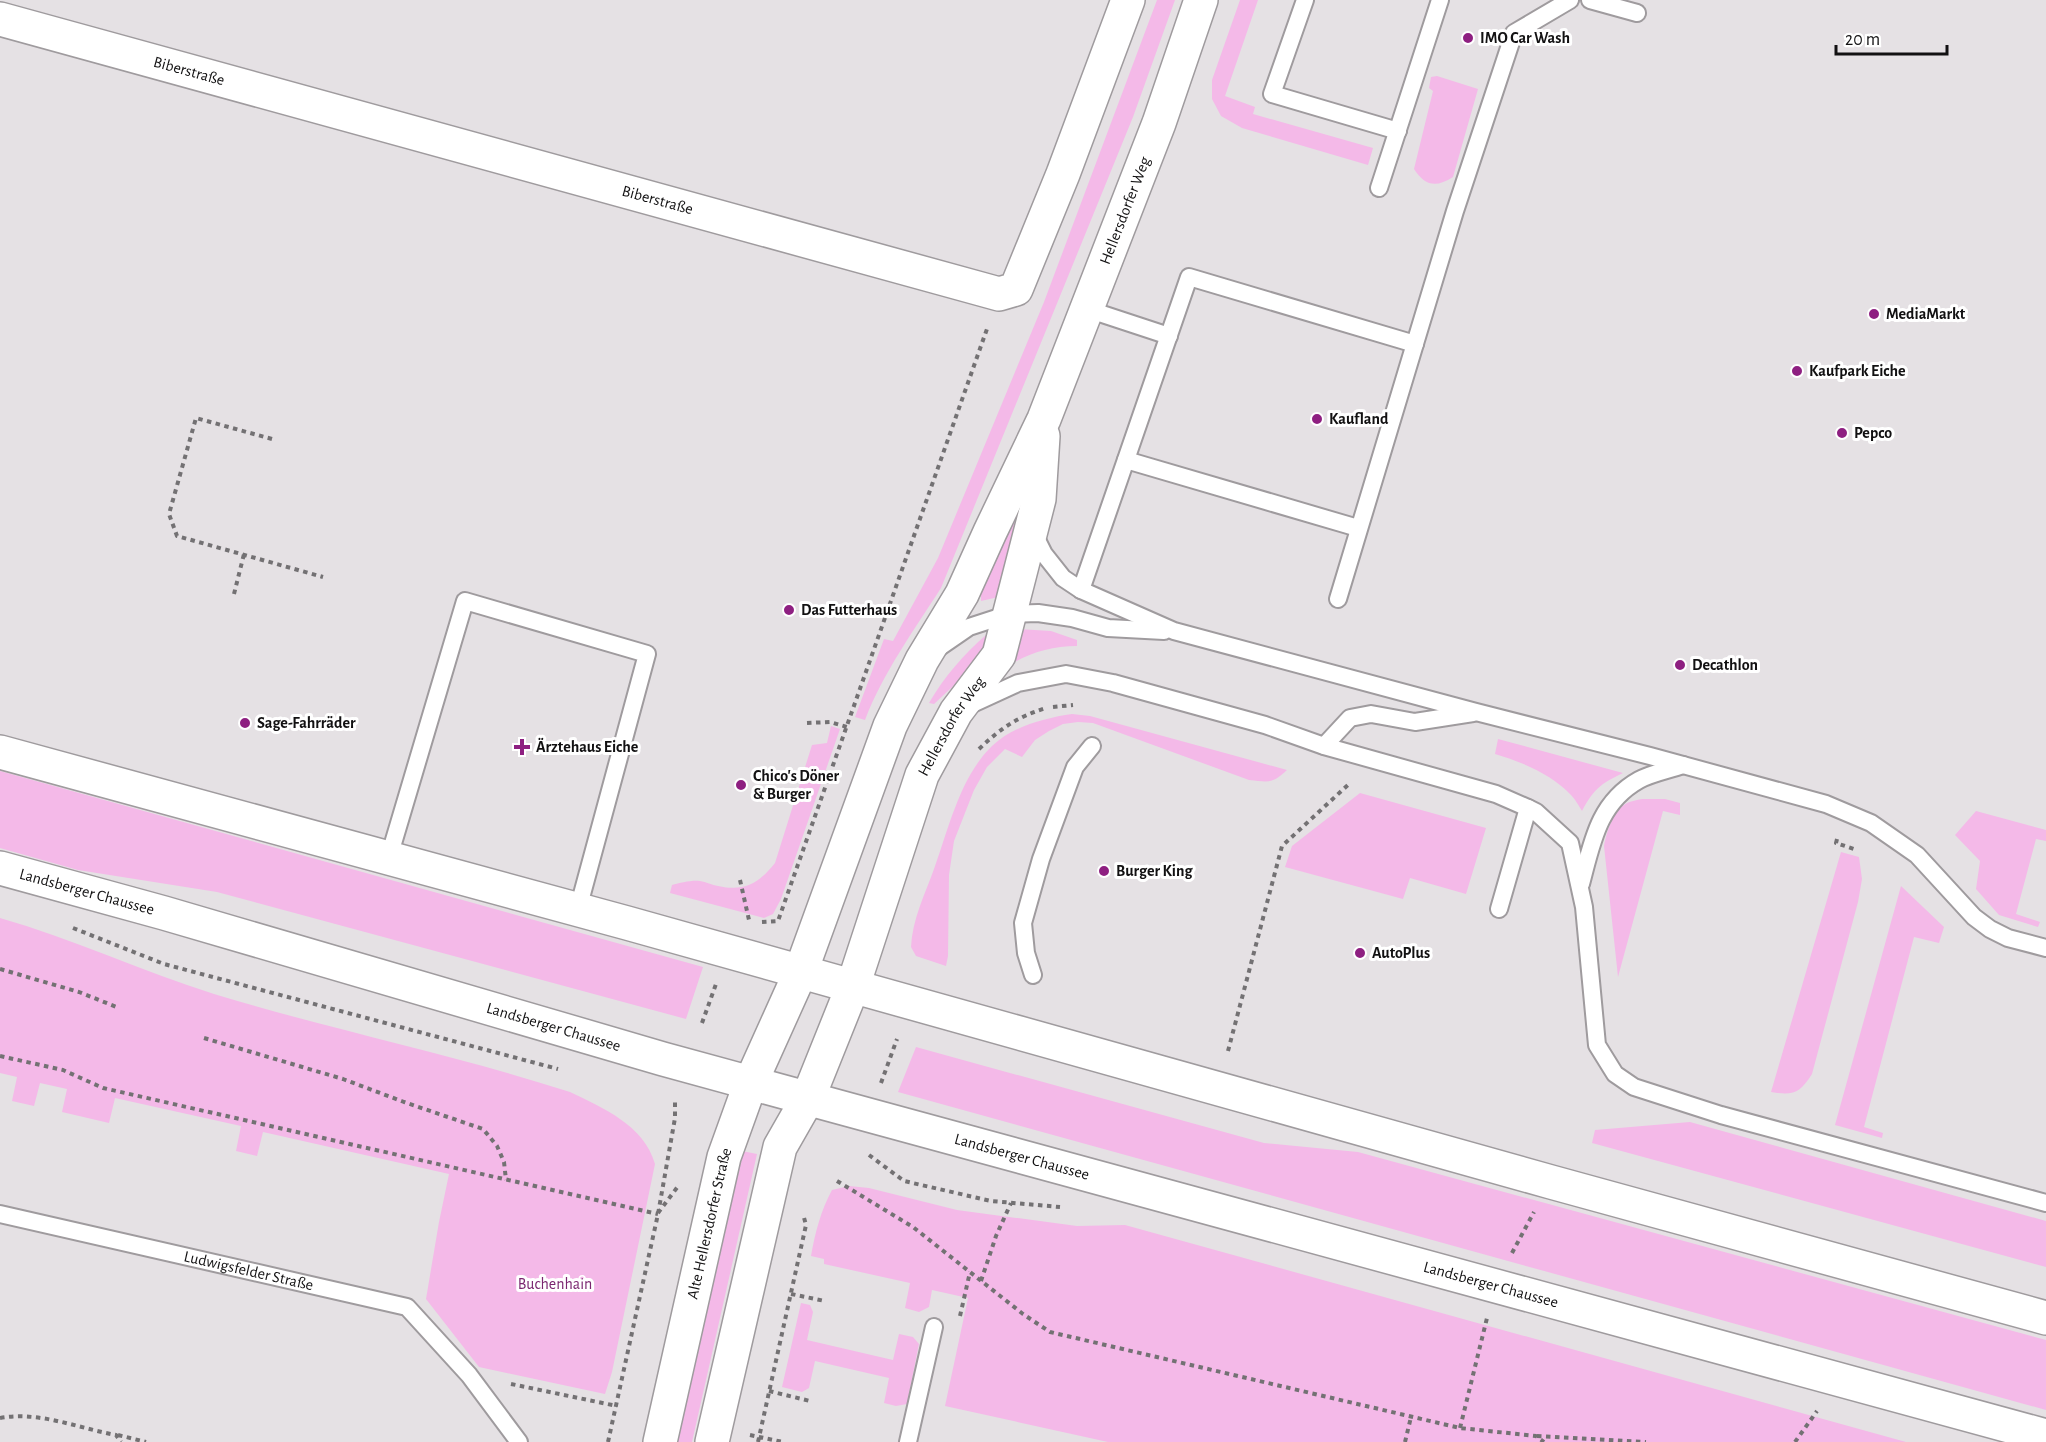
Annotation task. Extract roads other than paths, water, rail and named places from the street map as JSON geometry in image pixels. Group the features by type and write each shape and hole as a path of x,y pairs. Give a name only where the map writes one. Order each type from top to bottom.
{"main road":[{"name":"Biberstraße","path":"0,18 999,294 1016,290 1063,174 1128,0"},
{"name":"Hellersdorfer Weg","path":"781,1015 801,971 890,726 922,660 962,594 1044,419 1159,123 1201,0"},
{"name":"Hellersdorfer Weg","path":"808,1098 852,986 922,775 956,712 999,655 1039,499 1044,419"},
{"path":"0,752 578,909 1551,1182 2046,1318"},
{"name":"Landsberger Chaussee","path":"0,868 164,913 663,1059 2046,1436"},
{"name":"Alte Hellersdorfer Straße","path":"660,1442 724,1157 751,1082 781,1015"},
{"path":"712,1442 780,1147 808,1098"}],"lane":[{"path":"1305,0 1272,94 1398,131"},
{"path":"1379,188 1440,0"},
{"path":"1338,599 1455,211 1514,33 1570,0"},
{"path":"1590,0 1637,13"},
{"path":"1081,590 1189,277 1415,344"},
{"path":"1087,309 1169,336"},
{"path":"1126,460 1358,528"},
{"path":"1032,530 1044,554 1063,578 1081,590 1174,632 1826,804 1871,823 1917,855 1974,917 1990,929 2008,938 2046,948"},
{"path":"389,857 465,601 647,654 578,909"},
{"path":"922,660 969,627 1009,614 1038,613 1071,618 1108,628 1174,632"},
{"path":"956,712 1018,683 1066,674 1113,683 1264,725 1324,746 1496,794 1528,808 1536,812 1570,843 1584,907 1597,1045 1615,1074 1634,1087 1666,1099 2046,1203"},
{"path":"1324,746 1350,718 1371,714 1415,722 1476,712"},
{"path":"1033,975 1026,953 1023,923 1041,859 1075,767 1092,746"},
{"path":"1580,888 1593,837 1601,818 1616,797 1640,780 1683,765"},
{"path":"1499,909 1528,808"},
{"name":"Ludwigsfelder Straße","path":"0,1214 407,1307 470,1375 519,1442"},
{"path":"908,1442 934,1327"}],"place":[{"name":"IMO Car Wash","path":"1468,38"},
{"name":"MediaMarkt","path":"1874,314"},
{"name":"Kaufpark Eiche","path":"1797,371"},
{"name":"Kaufland","path":"1317,419"},
{"name":"Pepco","path":"1842,433"},
{"name":"Das Futterhaus","path":"789,610"},
{"name":"Decathlon","path":"1680,665"},
{"name":"Sage-Fahrräder","path":"245,723"},
{"name":"Ärztehaus Eiche","path":"522,747"},
{"name":"Chico's Döner & Burger","path":"741,785"},
{"name":"Burger King","path":"1104,871"},
{"name":"AutoPlus","path":"1360,953"}],"park label":[{"name":"Buchenhain","path":"555,1284"}]}
